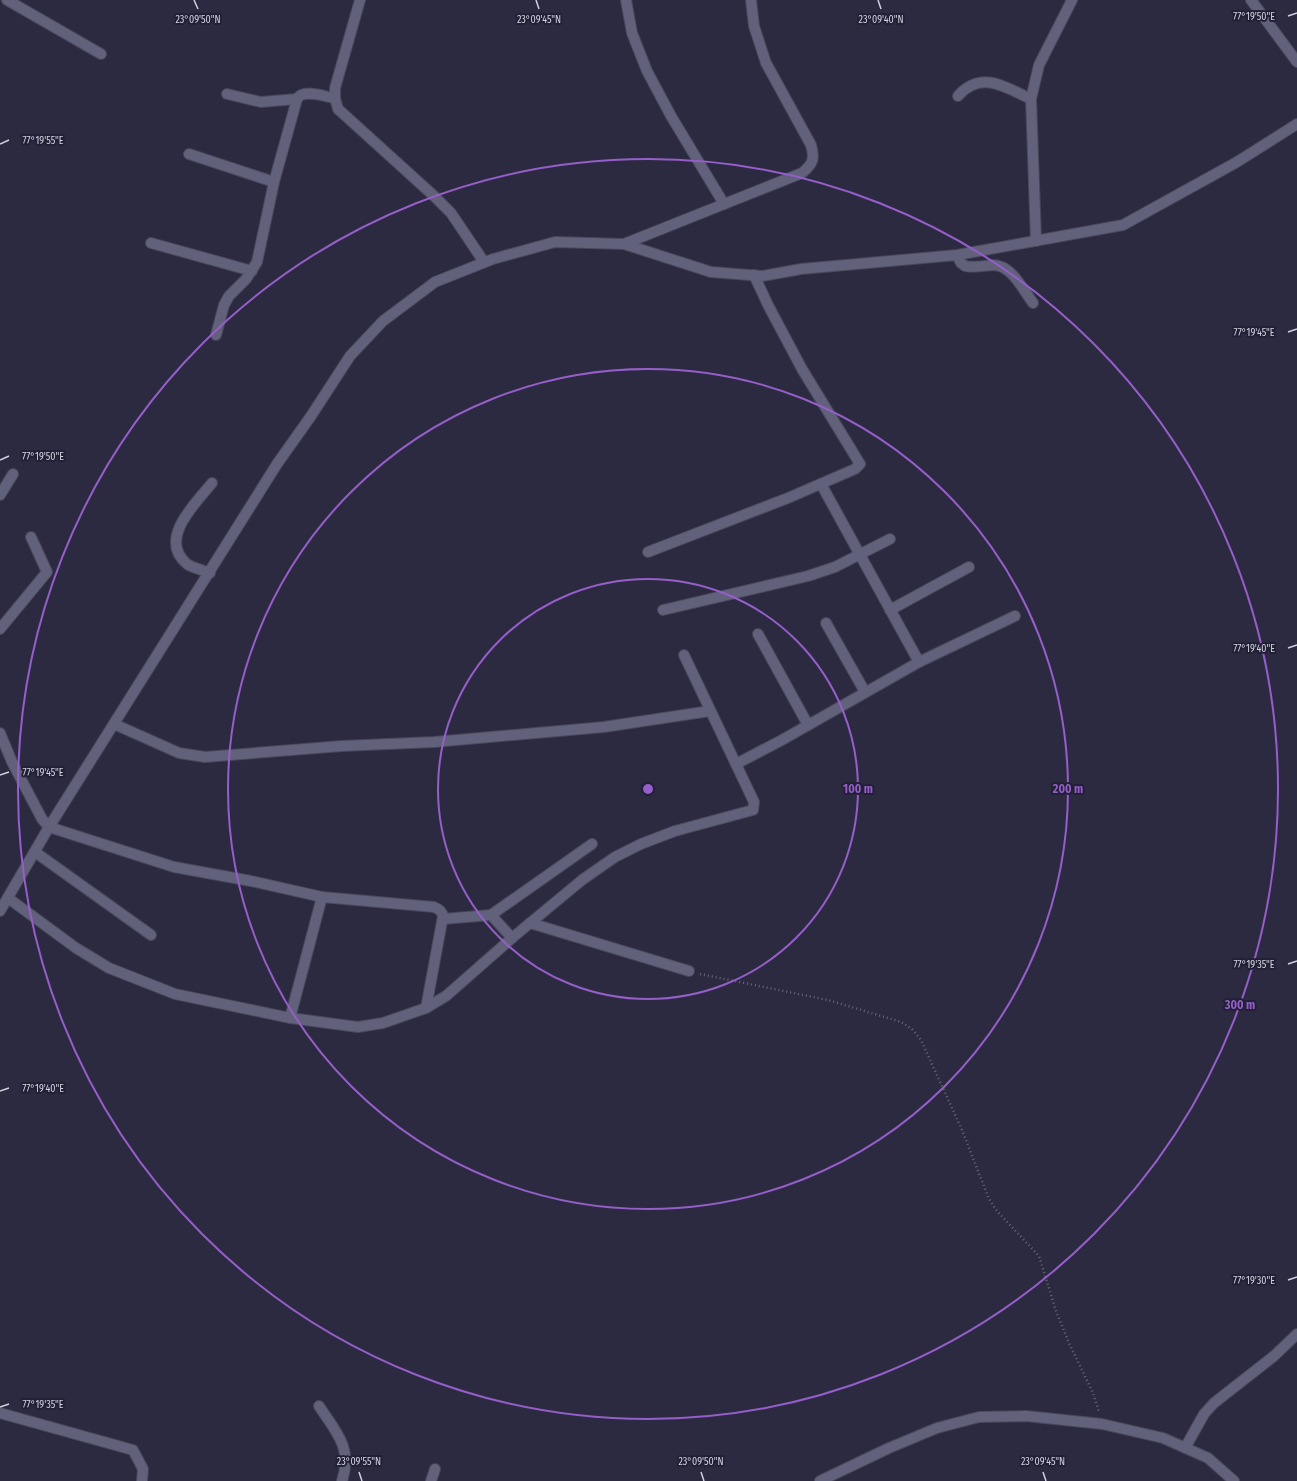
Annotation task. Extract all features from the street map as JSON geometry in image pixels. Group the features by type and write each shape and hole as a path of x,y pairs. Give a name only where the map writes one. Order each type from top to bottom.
{"street":[{"path":"7,0 102,54"},
{"path":"360,0 335,88 335,98 338,109 434,196 451,214 484,262"},
{"path":"626,0 632,33 647,71 671,116 724,204"},
{"path":"624,244 802,173 812,166 815,156 811,145 766,63 754,26 750,0"},
{"path":"1036,240 1031,99 1039,65 1072,0"},
{"path":"1251,0 1297,62"},
{"path":"958,96 964,89 974,84 986,82 998,84 1031,99"},
{"path":"227,94 261,102 297,99 305,93 335,98"},
{"path":"216,335 220,317 229,296 252,271 257,262 274,182 297,99"},
{"path":"0,911 49,827 210,573 277,464 311,416 350,356 383,321 435,282 484,262 555,242 624,244 711,272 754,275 957,255 1123,225 1237,162 1297,124"},
{"path":"189,154 274,182"},
{"path":"151,243 252,271"},
{"path":"957,255 961,263 965,266 995,265 1004,268 1012,274 1033,303"},
{"path":"648,552 855,470 860,464 802,369 754,275"},
{"path":"0,495 13,474"},
{"path":"210,573 188,565 179,556 176,545 180,526 212,483"},
{"path":"821,484 919,662"},
{"path":"0,629 46,572 31,537"},
{"path":"663,610 808,576 835,567 890,539"},
{"path":"890,610 969,567"},
{"path":"736,764 919,662 1015,616"},
{"path":"826,623 865,692"},
{"path":"758,634 808,725"},
{"path":"8,898 76,948 109,968 175,994 290,1018 358,1026 383,1023 426,1008 446,996 512,938 582,880 615,857 640,844 675,831 753,810 754,802 684,655"},
{"path":"114,724 179,753 205,757 319,748 434,742 604,727 710,711"},
{"path":"0,733 12,762 42,818 49,827 174,867 251,881 322,897 434,907 442,912 443,919 426,1008"},
{"path":"443,919 491,915 592,844"},
{"path":"35,852 151,935"},
{"path":"290,1018 322,897"},
{"path":"491,915 512,938"},
{"path":"530,923 689,972"},
{"path":"1185,1448 1204,1414 1214,1403 1274,1356 1297,1334"},
{"path":"319,1406 342,1442 346,1456 345,1471 342,1481"},
{"path":"0,1413 133,1450 143,1469 142,1481"},
{"path":"820,1481 889,1448 937,1428 979,1417 1026,1416 1102,1424 1163,1438 1208,1458 1234,1481"},
{"path":"431,1481 436,1469"}],"path":[{"path":"689,972 828,1000 901,1022 912,1029 921,1040 962,1130 989,1199 997,1211 1039,1256 1056,1311 1093,1393 1102,1424"}]}
